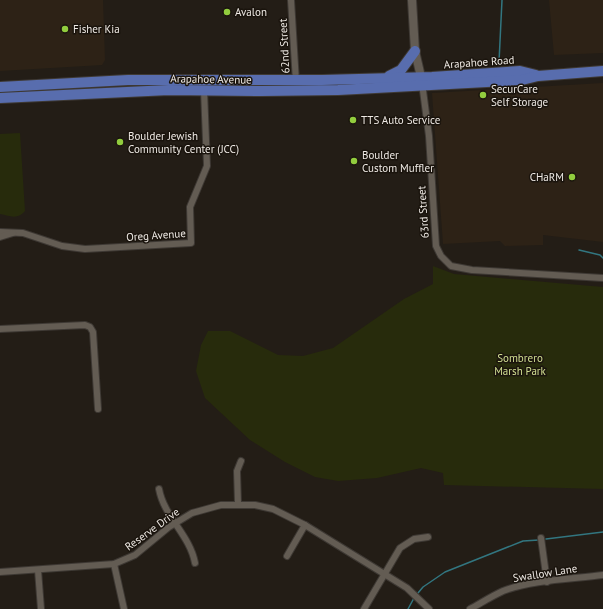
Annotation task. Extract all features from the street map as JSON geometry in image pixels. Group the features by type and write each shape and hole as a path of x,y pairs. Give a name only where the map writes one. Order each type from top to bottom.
{"main road":[{"path":"387,77 401,70 415,51"},
{"name":"Arapahoe Road","path":"422,81 520,71 538,76 603,71"},
{"name":"Arapahoe Avenue","path":"0,86 172,78 296,80 387,77 422,81"},
{"name":"Arapahoe Avenue","path":"0,98 169,90 296,91 422,81"}],"street":[{"name":"62nd Street","path":"291,0 296,91"},
{"name":"63rd Street","path":"412,0 415,51 422,81 429,136 436,246 445,262 459,269 603,278"},
{"name":"Oreg Avenue","path":"16,232 62,246 85,249 191,244 190,207 207,166 204,90"},
{"path":"0,232 16,232"},
{"path":"0,237 16,232"},
{"path":"0,329 85,325 90,327 93,332 98,409"},
{"path":"238,504 237,471 241,461"},
{"path":"159,489 161,500 193,551 195,563"},
{"name":"Reserve Drive","path":"0,572 114,564 135,555 175,522 204,509 238,504 273,510 305,525 385,573 407,588 429,609"},
{"path":"287,556 305,525"},
{"path":"364,609 400,548 407,542 414,539 428,537"},
{"path":"541,538 547,582"},
{"path":"114,564 124,609"},
{"path":"38,570 41,609"},
{"name":"Swallow Lane","path":"470,609 502,592 547,582 603,575"}],"shaded area":[{"path":"0,0 103,0 105,60 102,65 0,71"},
{"path":"549,0 603,0 603,53 554,55"},
{"name":"SecurCare Self Storage","path":"603,83 603,242 543,235 543,245 505,246 500,241 443,244 432,93"}],"green space":[{"path":"20,133 25,211 19,216 13,217 0,214 0,134"},
{"name":"Sombrero Marsh Park","path":"433,266 454,274 603,287 603,489 444,485 443,473 421,468 377,478 338,481 315,477 285,462 250,440 205,398 196,371 201,345 208,331 230,331 278,355 303,356 333,348 404,299 433,284"}],"waterway":[{"path":"499,62 502,0"},
{"path":"579,250 600,255 603,258"},
{"path":"546,539 603,532"},
{"path":"418,593 423,587 445,572 523,541 539,540"},
{"path":"408,609 414,598"}],"place":[{"name":"Avalon","path":"227,12"},
{"name":"Fisher Kia","path":"65,29"},
{"name":"SecurCare Self Storage","path":"483,95"},
{"name":"TTS Auto Service","path":"353,120"},
{"name":"Boulder Jewish Community Center (JCC)","path":"120,142"},
{"name":"Boulder Custom Muffler","path":"354,161"},
{"name":"CHaRM","path":"572,177"}]}
